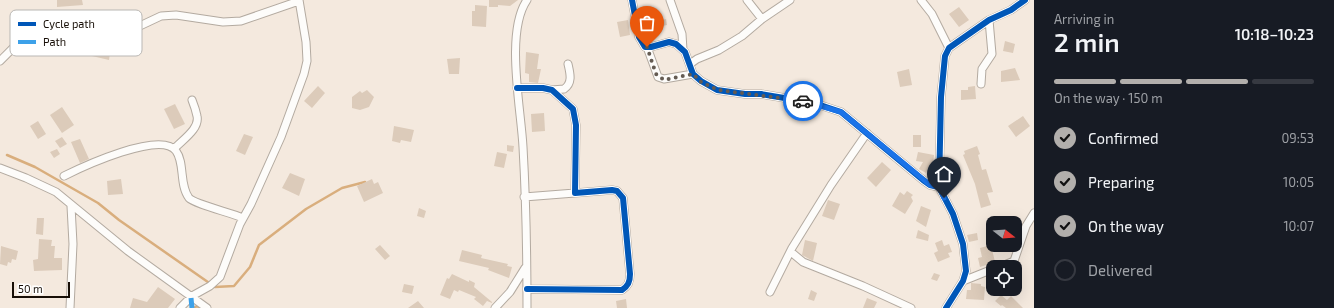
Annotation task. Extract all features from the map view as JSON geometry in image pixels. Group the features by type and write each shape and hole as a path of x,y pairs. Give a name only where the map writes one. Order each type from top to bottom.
{"street":[{"path":"142,25 161,16 176,15 223,22 241,21 299,0 306,42 304,74 281,137 252,204 243,218 220,277 210,286 192,296 180,308"},
{"path":"527,0 521,10 516,50 523,147 527,308"},
{"path":"632,0 639,37 647,47 658,77 664,80 693,74"},
{"path":"670,0 682,34 683,50"},
{"path":"747,0 762,19"},
{"path":"690,64 693,61 719,50 742,36 762,19 790,0"},
{"path":"921,0 932,14 949,48"},
{"path":"948,308 966,271 963,244 953,214 939,187 941,97 945,56 949,48 989,20 1010,10 1025,0"},
{"path":"981,84 982,69 992,54 989,20"},
{"path":"647,47 669,42 676,44 683,50 693,74 701,82 718,90 745,94 761,94 814,103 841,112 930,185 939,187"},
{"path":"0,61 10,52"},
{"path":"518,88 543,88 552,90 564,89 569,85 570,77 568,64"},
{"path":"552,90 573,109 576,125 575,193"},
{"path":"174,149 194,129 196,124 198,116 192,100"},
{"path":"770,292 791,252 830,185 868,133"},
{"path":"64,176 130,149 163,145 174,149 179,156 183,183 189,199 196,203 224,210 243,218"},
{"path":"0,168 56,192 71,206 128,251 207,308"},
{"path":"524,197 612,190 617,191 623,198 630,274 630,281 622,290 527,289"},
{"path":"70,308 73,244 71,206"},
{"path":"1014,260 1026,226 1034,213"},
{"path":"791,252 803,262 863,286 911,308"},
{"path":"495,308 510,292 525,268"},
{"path":"962,281 986,272"}],"building":[{"path":"57,0 82,0 83,5 57,7"},
{"path":"489,0 518,0 510,6 498,5 498,7 489,7"},
{"path":"475,5 487,6 486,27 472,26 472,11 475,11"},
{"path":"959,7 969,20 959,27 949,14"},
{"path":"666,19 667,25 657,27 659,33 648,37 647,29 643,30 642,26"},
{"path":"628,20 630,35 620,37 617,22"},
{"path":"1005,41 1015,44 1013,53 1003,51"},
{"path":"526,52 539,54 537,69 541,69 538,83 529,82 529,74 525,73"},
{"path":"92,56 110,56 109,60"},
{"path":"460,58 459,74 449,74 447,59"},
{"path":"1015,68 1020,80 1001,82 1001,71"},
{"path":"909,69 912,85 900,87 897,72"},
{"path":"318,86 325,93 312,108 304,101"},
{"path":"975,86 976,99 961,100 961,90 968,90 968,87"},
{"path":"367,90 374,97 369,107 360,110 352,108 352,97 360,91 362,93"},
{"path":"175,104 185,124 174,129 164,109"},
{"path":"62,107 74,125 62,133 50,115"},
{"path":"544,113 545,131 532,132 531,114"},
{"path":"1023,116 1030,126 1016,137 1008,126"},
{"path":"38,121 46,134 38,139 30,126"},
{"path":"394,126 414,130 411,142 401,140 400,143 392,141"},
{"path":"244,134 253,137 245,155 236,151"},
{"path":"913,135 921,135 921,147 913,147"},
{"path":"62,137 67,144 60,148 55,141"},
{"path":"80,139 89,159 80,163 71,142"},
{"path":"507,145 514,146 513,152 507,151"},
{"path":"977,146 980,154 978,155 982,170 986,169 993,192 987,193 991,205 981,208 975,184 963,155 965,154 964,151"},
{"path":"57,149 60,154 54,158 50,152"},
{"path":"497,152 507,154 504,168 494,166"},
{"path":"918,152 934,155 933,164 930,164 926,173 919,169 923,162 916,161"},
{"path":"882,162 891,170 876,187 867,178"},
{"path":"290,173 305,179 299,196 282,188"},
{"path":"121,179 123,194 108,195 107,181"},
{"path":"372,179 374,184 378,182 383,193 364,202 357,186"},
{"path":"907,191 913,195 911,197 913,201 905,214 892,206 900,192 904,195"},
{"path":"828,200 840,204 834,220 822,216"},
{"path":"921,206 931,210 926,227 916,221"},
{"path":"419,208 426,211 424,218 417,216"},
{"path":"37,218 44,218 43,235 36,234"},
{"path":"918,230 929,235 928,241 916,238"},
{"path":"977,233 978,240 969,242 967,235"},
{"path":"39,239 52,240 51,246 55,246 54,258 62,258 62,270 34,271 33,260 38,259"},
{"path":"805,240 817,243 813,261 802,255"},
{"path":"942,240 944,246 949,244 952,252 948,253 950,257 938,262 934,253 938,251 935,243"},
{"path":"380,245 390,256 385,260 375,249"},
{"path":"1,246 18,251 16,260 12,259 11,263 8,262 7,266 0,264"},
{"path":"986,246 986,252 993,252 995,260 986,260 986,265 980,267 978,258 982,257 980,248"},
{"path":"462,250 482,255 481,258 508,264 507,266 512,267 509,278 488,270 489,268 459,261"},
{"path":"934,273 940,275 937,281 931,279"},
{"path":"452,274 469,282 469,280 475,283 474,287 492,303 487,301 483,306 474,299 476,297 459,290 458,292 454,290 450,299 440,295 447,278 449,279"},
{"path":"971,283 981,284 981,286 985,287 984,300 966,299 967,290 971,290"},
{"path":"404,284 414,286 412,294 402,292"},
{"path":"158,287 175,299 168,308 130,308 133,298 147,302"},
{"path":"811,290 817,293 814,301 808,299"},
{"path":"1000,296 1007,300 1011,296 1023,308 1006,308 995,301"},
{"path":"867,298 877,302 874,308 863,308"},
{"path":"626,299 627,308 617,308 616,301"},
{"path":"418,301 424,308 408,308"}],"waterway":[{"path":"7,155 35,167 98,203 119,220 215,287 234,286 250,267 259,245 306,209 342,188 365,182"},
{"path":"194,308 197,306 200,308"}],"marked path":[{"path":"191,298 192,308"}],"cycle path":[{"path":"632,0 639,37 645,47 651,47 669,42 676,44 685,52 693,74 701,81 717,90 745,94 761,94 814,103 841,112 923,180 930,185 939,187"},
{"path":"946,308 963,281 966,271 963,244 953,214 939,187 941,97 945,56 949,48 956,43 989,20 1011,10 1025,0"},
{"path":"517,88 543,88 552,90 573,109 576,125 575,193 612,190 617,191 623,198 630,274 628,284 622,290 527,289"}],"way so far":[{"path":"647,47 656,74 664,80 693,74 701,82 718,90 745,94 761,94 803,101"}],"route":[{"path":"803,101 841,112 930,185 939,187 944,198"}]}
